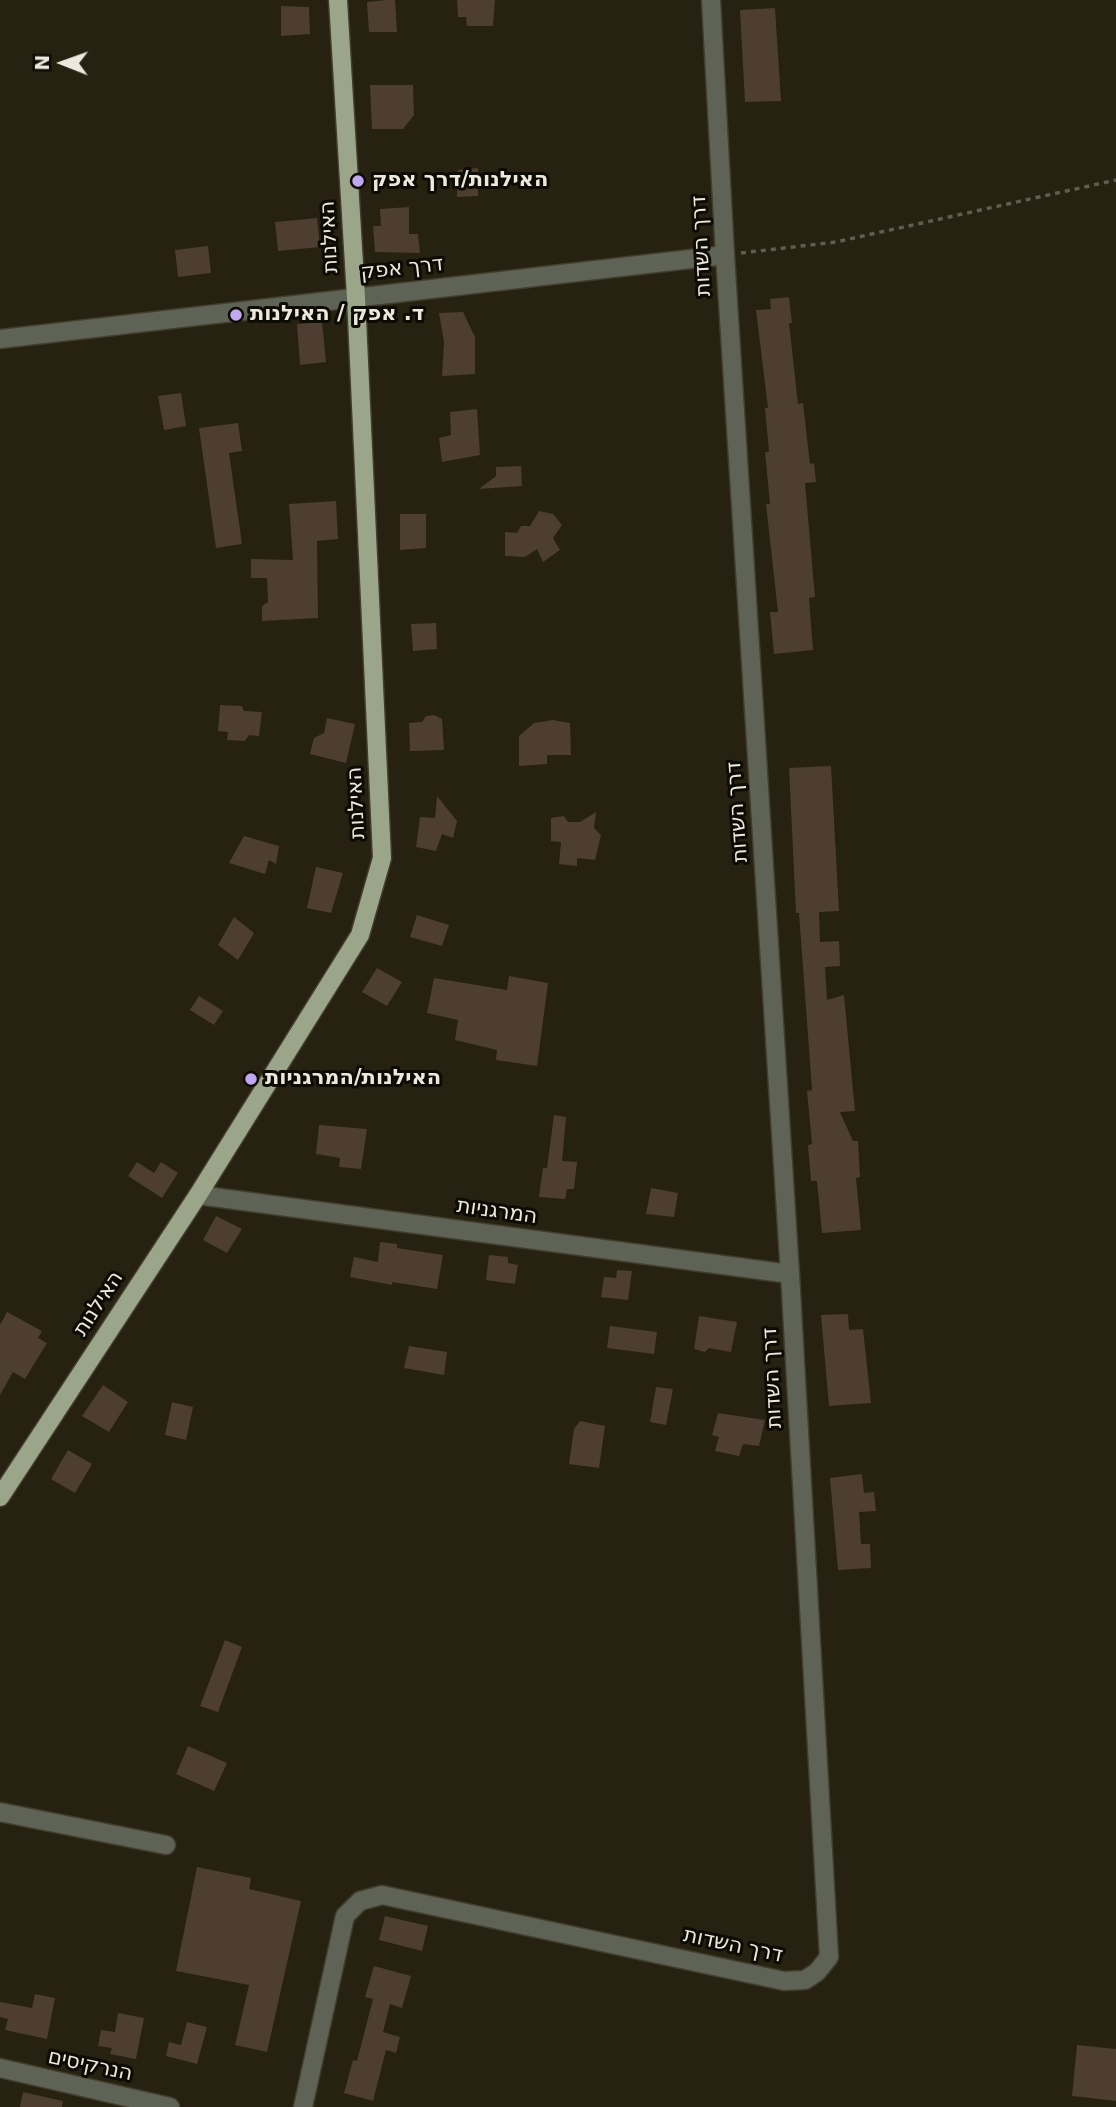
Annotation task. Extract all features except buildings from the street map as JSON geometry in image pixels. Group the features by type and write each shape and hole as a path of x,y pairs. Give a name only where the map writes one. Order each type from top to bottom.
{"main road":[{"name":"האילנות","path":"0,1497 198,1195 360,935 382,858 356,297 338,0"}],"street":[{"name":"דרך השדות","path":"303,2107 345,1916 360,1901 382,1895 784,1981 805,1980 817,1972 829,1957 790,1274 711,0"},
{"name":"דרך אפק","path":"0,339 725,255"},
{"name":"המרגניות","path":"198,1195 790,1274"},
{"path":"0,1812 166,1845"},
{"name":"הנרקיסים","path":"0,2068 170,2107"}],"path":[{"path":"725,255 836,242 1116,180"}],"place":[{"name":"האילנות/דרך אפק","path":"358,181"},
{"name":"ד. אפק / האילנות","path":"236,315"},
{"name":"האילנות/המרגניות","path":"251,1079"}]}
